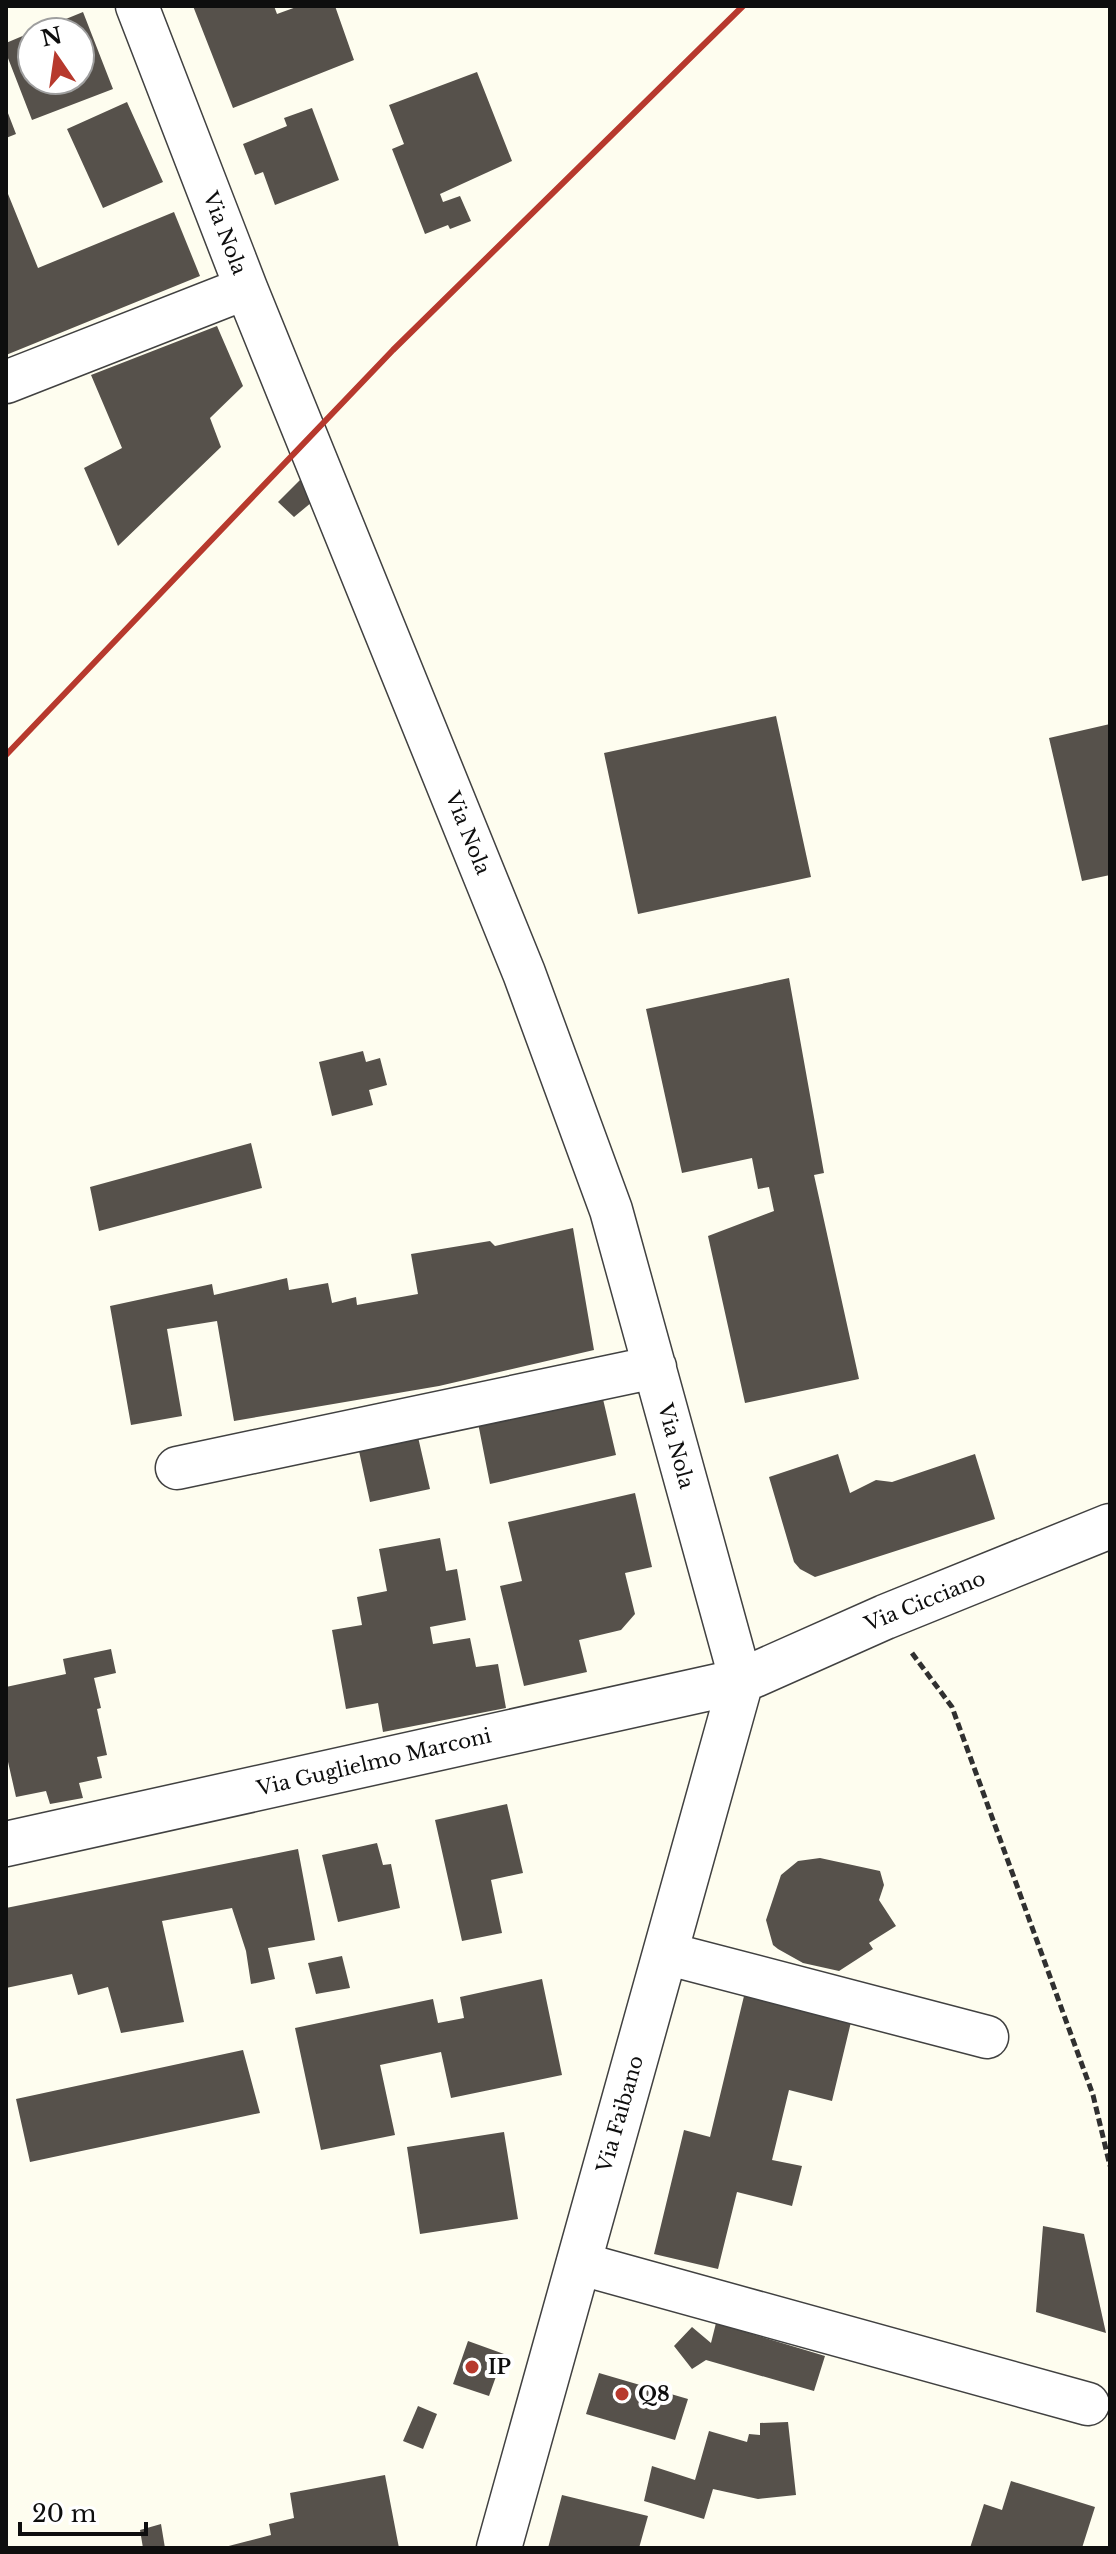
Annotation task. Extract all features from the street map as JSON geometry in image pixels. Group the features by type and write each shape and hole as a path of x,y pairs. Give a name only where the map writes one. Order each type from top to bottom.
{"street":[{"name":"Via Nola","path":"137,6 246,288 524,973 611,1210 741,1681"},
{"path":"6,382 246,288"},
{"path":"177,1468 655,1367"},
{"name":"Via Cicciano","path":"741,1681 885,1617 1110,1526"},
{"name":"Via Guglielmo Marconi","path":"6,1844 741,1681"},
{"name":"Via Faibano","path":"499,2548 741,1681"},
{"path":"665,1953 987,2037"},
{"path":"578,2263 1088,2404"}],"path":[{"path":"885,1617 952,1707 1093,2095 1110,2166"}],"building":[{"path":"193,6 274,6 277,14 299,6 335,6 354,60 233,108"},
{"path":"16,39 16,79 6,53 6,43"},
{"path":"96,45 113,89 96,96"},
{"path":"477,72 512,161 440,194 443,202 460,196 471,221 450,229 448,225 425,234 392,149 404,144 389,105"},
{"path":"23,96 95,96 32,120"},
{"path":"127,102 163,182 103,208 67,129"},
{"path":"6,108 16,134 6,138"},
{"path":"312,108 339,180 275,205 263,172 255,175 243,144 287,126 284,118"},
{"path":"6,189 38,268 174,212 200,276 6,355"},
{"path":"217,326 243,386 210,418 221,447 118,546 84,468 122,448 91,375"},
{"path":"302,478 312,502 294,517 278,502"},
{"path":"776,716 811,877 638,914 604,753"},
{"path":"1110,724 1110,875 1082,881 1049,738"},
{"path":"789,978 824,1173 814,1175 859,1379 745,1403 708,1236 774,1211 769,1187 758,1189 752,1158 682,1173 646,1009"},
{"path":"363,1051 366,1062 380,1058 387,1085 369,1090 373,1105 332,1116 319,1062"},
{"path":"251,1143 262,1188 99,1231 90,1187"},
{"path":"573,1228 594,1350 439,1386 234,1421 217,1321 167,1329 182,1416 131,1425 110,1306 212,1284 214,1295 287,1278 289,1290 328,1283 332,1303 356,1297 357,1305 418,1294 411,1254 490,1241 495,1246"},
{"path":"603,1399 616,1455 490,1484 478,1423"},
{"path":"418,1437 430,1489 370,1502 359,1451"},
{"path":"838,1454 850,1493 876,1480 892,1482 975,1454 995,1519 815,1577 794,1562 769,1477"},
{"path":"635,1493 652,1567 625,1573 635,1614 621,1630 579,1640 587,1672 524,1686 500,1586 522,1581 508,1522"},
{"path":"440,1538 446,1571 457,1569 466,1620 430,1627 433,1644 470,1638 476,1667 498,1664 506,1708 383,1732 378,1703 346,1709 332,1630 362,1625 357,1597 387,1591 379,1549"},
{"path":"111,1649 116,1673 94,1678 107,1755 97,1757 102,1778 79,1783 83,1798 50,1804 46,1791 16,1797 6,1753 6,1687 66,1674 63,1659"},
{"path":"507,1804 523,1873 491,1880 502,1933 462,1941 435,1820"},
{"path":"377,1843 383,1865 391,1864 400,1908 338,1922 322,1855"},
{"path":"298,1849 315,1940 268,1948 275,1979 251,1984 246,1951 232,1908 162,1921 184,2022 121,2033 108,1987 78,1995 72,1974 6,1988 6,1908"},
{"path":"820,1858 880,1871 884,1885 879,1900 896,1926 869,1943 873,1949 839,1971 803,1963 778,1949 773,1945 766,1920 781,1875 798,1861"},
{"path":"342,1956 350,1988 316,1994 308,1963"},
{"path":"542,1979 562,2075 451,2098 441,2052 380,2065 395,2135 321,2150 295,2028 433,1999 438,2023 464,2018 460,1997"},
{"path":"744,1996 851,2022 832,2101 789,2090 772,2160 802,2166 792,2206 737,2192 718,2269 654,2254 684,2130 710,2137"},
{"path":"243,2050 260,2113 30,2162 16,2099"},
{"path":"504,2132 518,2219 420,2234 407,2147"},
{"path":"1043,2226 1084,2234 1106,2333 1036,2312"},
{"path":"716,2323 825,2356 814,2391 706,2360 692,2369 674,2346 692,2327 711,2343"},
{"path":"468,2341 504,2354 489,2396 453,2384"},
{"path":"599,2373 688,2399 675,2440 586,2414"},
{"path":"418,2406 437,2414 423,2449 403,2441"},
{"path":"788,2422 796,2495 758,2499 713,2489 704,2519 644,2501 652,2466 695,2480 709,2431 747,2442 749,2434 760,2435 760,2423"},
{"path":"385,2475 399,2548 221,2548 271,2535 269,2524 294,2518 290,2493"},
{"path":"1011,2481 1095,2507 1082,2548 970,2548 984,2504 1002,2510"},
{"path":"562,2495 648,2516 639,2548 548,2548"},
{"path":"161,2524 165,2548 143,2548 140,2530"}],"railway":[{"path":"6,755 393,350 743,6"}],"place":[{"name":"IP","path":"472,2367"},
{"name":"Q8","path":"622,2394"}]}
